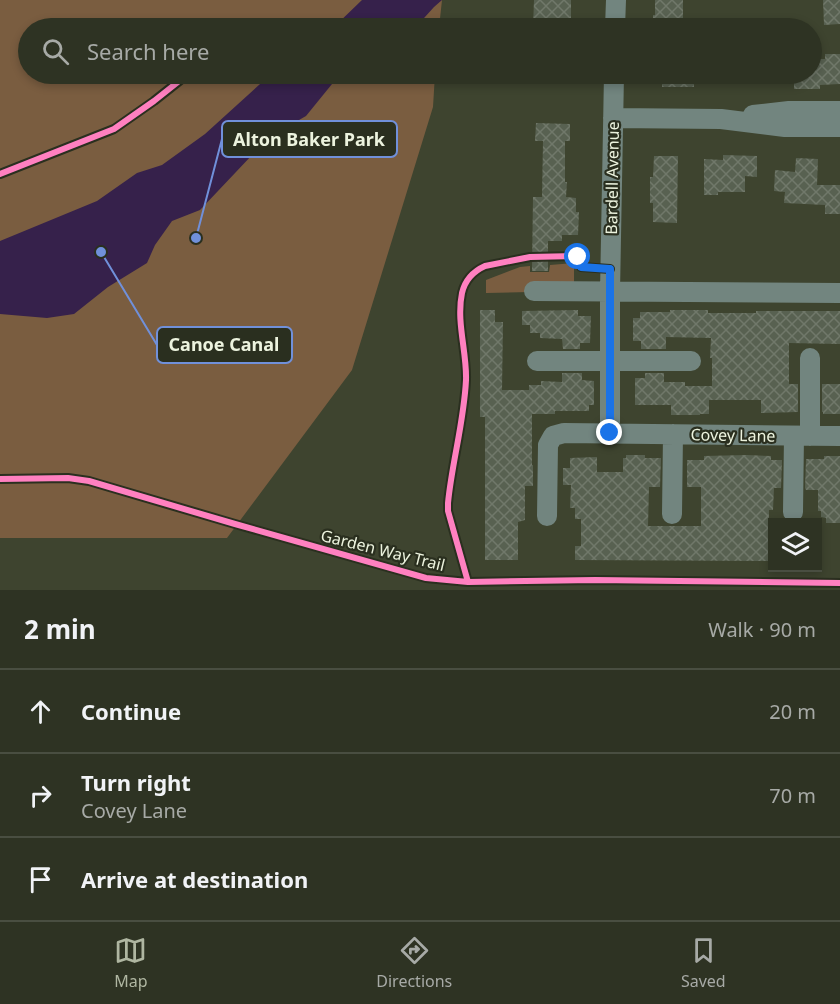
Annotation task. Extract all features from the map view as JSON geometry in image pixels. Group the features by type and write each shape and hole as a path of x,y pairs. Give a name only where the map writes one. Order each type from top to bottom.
{"street":[{"path":"615,18 616,0"},
{"name":"Bardell Avenue","path":"610,288 614,84"},
{"path":"721,119 785,111 840,111"},
{"path":"613,118 721,119 785,127 840,127"},
{"path":"610,288 610,433"},
{"path":"534,291 610,288 840,292"},
{"name":"Covey Lane","path":"793,512 810,358"},
{"path":"537,361 691,361"},
{"name":"Covey Lane","path":"547,516 547,450 553,436 564,433 610,433 840,436"},
{"name":"Covey Lane","path":"672,514 673,434"}],"shaded area":[{"path":"0,0 442,0 440,18 18,18 18,84 434,84 433,107 352,370 227,538 0,538"},
{"path":"362,0 442,0 424,18 343,18"},
{"path":"260,84 332,84 306,116 285,128 269,133 253,154 200,210 172,221 155,245 147,263 108,287 74,314 47,318 0,314 0,241 97,201 137,173 162,165 205,134"},
{"path":"574,263 574,284 530,292 486,293 486,280 520,267 530,266 530,272 549,272 550,265"}],"building":[{"path":"534,0 571,0 571,18 533,18"},
{"path":"655,0 683,0 683,18 653,18"},
{"path":"823,0 840,0 840,24 824,25"},
{"path":"825,54 840,54 840,84 820,85 820,89 794,89 794,84 822,84 822,59 825,59"},
{"path":"662,84 694,84 694,87 662,87"},
{"path":"536,123 570,124 570,141 565,141 566,197 576,198 576,212 579,212 578,235 562,235 562,241 548,241 548,271 532,271 533,197 542,197 543,141 535,141"},
{"path":"723,155 757,156 757,177 745,176 745,192 718,192 718,195 704,195 704,159 723,160"},
{"path":"654,156 678,156 677,223 653,222 650,177 653,177"},
{"path":"796,158 818,159 817,185 840,185 840,214 825,214 825,205 784,203 785,192 774,191 775,170 795,172"},
{"path":"480,310 495,310 495,322 503,322 502,390 529,390 529,385 541,385 541,381 562,382 562,373 582,373 582,380 594,381 594,405 589,405 589,411 532,414 533,486 525,486 525,520 518,522 518,560 485,560 485,417 480,417"},
{"path":"578,310 578,316 591,316 590,343 580,343 580,349 563,349 562,339 540,338 540,333 530,333 530,325 522,325 522,311"},
{"path":"670,310 708,310 708,313 840,311 840,344 789,343 789,384 798,384 798,412 761,413 761,400 709,400 709,414 671,415 671,405 635,405 635,378 645,378 645,373 664,373 664,382 685,382 685,386 712,386 712,358 710,358 711,338 666,337 666,349 641,349 641,341 633,341 633,318 640,318 640,312 670,312"},
{"path":"822,384 840,384 840,414 823,414"},
{"path":"626,455 645,455 645,458 661,458 660,487 649,487 648,526 701,526 701,487 687,487 687,460 704,460 704,456 747,455 771,456 771,460 782,460 781,488 774,488 773,510 769,510 768,561 575,560 575,546 581,546 581,519 575,519 575,508 570,508 571,485 563,485 563,468 570,468 570,458 597,457 597,472 623,472 623,458 626,458"},
{"path":"824,456 840,456 840,523 826,523 826,518 821,517 821,511 818,511 818,490 806,490 805,488 806,459 824,459"}],"cycle path":[{"path":"0,174 114,129 175,84"},
{"path":"468,582 448,511 465,396 466,369 460,315 465,284 477,270 485,266 530,257 576,256 579,258 581,267 610,269"},
{"name":"Garden Way Trail","path":"0,479 68,478 89,481 426,578 468,582 595,580 840,583"}],"place":[{"name":"Alton Baker Park","path":"196,238"},
{"name":"Canoe Canal","path":"101,252"}],"route":[{"path":"578,257 580,266 583,268 610,269 610,433"}]}
